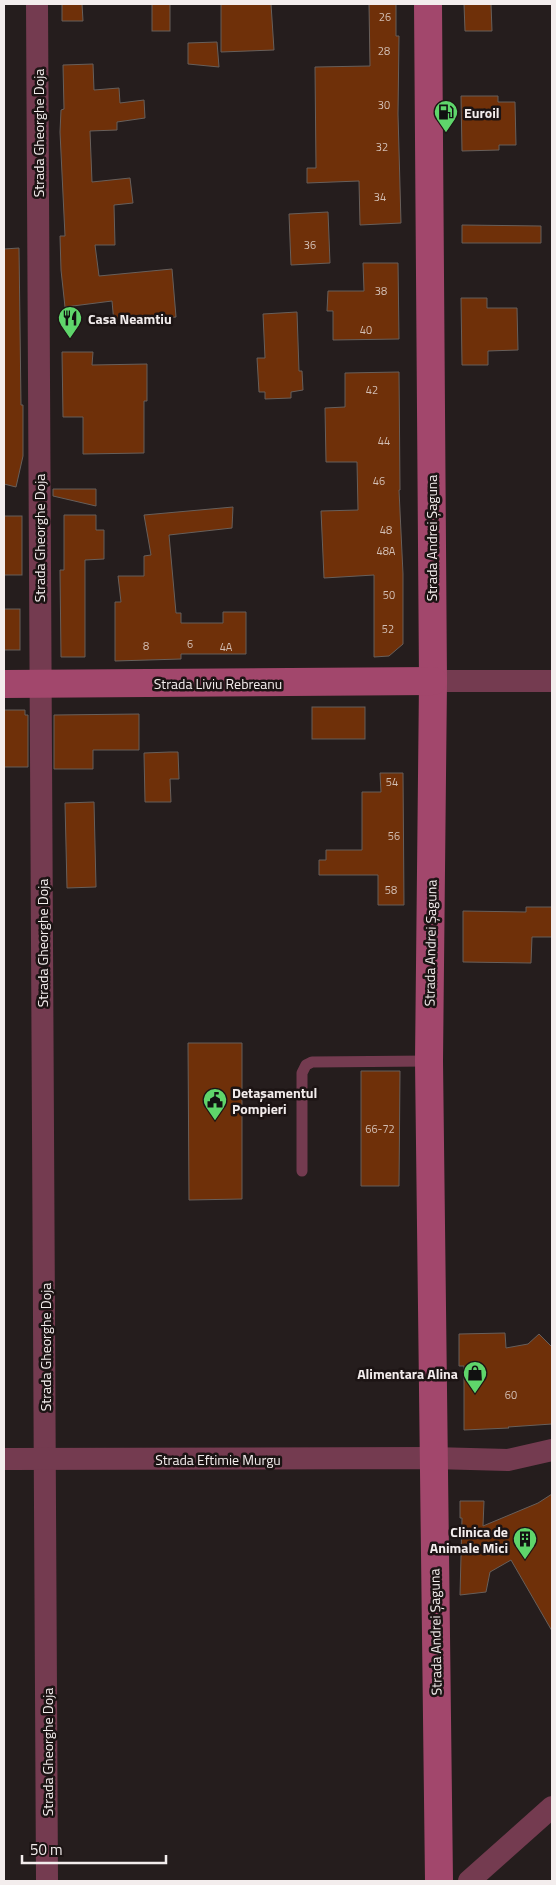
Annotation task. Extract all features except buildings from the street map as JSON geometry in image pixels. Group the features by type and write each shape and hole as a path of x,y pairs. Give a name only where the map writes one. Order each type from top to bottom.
{"main road":[{"name":"Strada Andrei Șaguna","path":"428,4 432,681 429,1061 439,1881"},
{"name":"Strada Liviu Rebreanu","path":"4,684 432,681"}],"street":[{"name":"Strada Gheorghe Doja","path":"37,4 48,1881"},
{"path":"432,681 552,681"},
{"name":"Strada Eftimie Murgu","path":"4,1459 433,1458 508,1460 552,1450"},
{"path":"469,1881 552,1807"}],"lane":[{"path":"302,1171 302,1073 306,1065 312,1062 429,1061"}],"place":[{"name":"Euroil","path":"446,133"},
{"name":"Casa Neamtiu","path":"70,339"},
{"name":"Detașamentul Pompieri","path":"215,1121"},
{"name":"Alimentara Alina","path":"475,1394"},
{"name":"Clinica de Animale Mici","path":"525,1560"}]}
